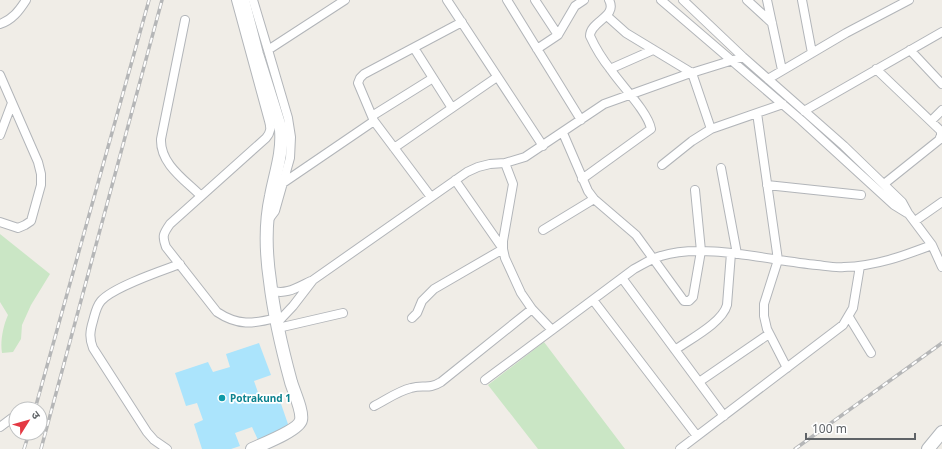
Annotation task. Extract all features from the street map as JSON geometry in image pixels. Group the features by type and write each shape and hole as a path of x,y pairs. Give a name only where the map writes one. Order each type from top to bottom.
{"street":[{"path":"0,24 7,22 18,12 26,0"},
{"path":"236,0 271,127 270,133 170,224 163,238 166,247 217,312 227,318 246,324 277,323 343,313"},
{"path":"243,0 257,54 281,130 281,154 270,198 267,234 267,260 277,323 301,415 301,422 295,428 266,446 252,449"},
{"path":"253,0 290,127 290,158 275,211 268,219"},
{"path":"268,50 345,0"},
{"path":"447,0 543,146"},
{"path":"507,0 581,120"},
{"path":"535,0 558,35"},
{"path":"537,49 558,35 575,6 584,0"},
{"path":"582,178 650,129 650,123 610,69 590,36 590,30 592,27 607,16 611,7 609,0"},
{"path":"661,0 783,104 894,205 908,213"},
{"path":"683,0 902,202 908,213 932,245 940,258 942,267"},
{"path":"747,0 772,23"},
{"path":"767,0 782,70"},
{"path":"802,0 812,53"},
{"path":"768,78 846,33 909,0"},
{"path":"607,16 626,33 692,73 712,129"},
{"path":"185,20 160,139 160,147 163,156 170,166 201,196"},
{"path":"431,197 373,118 358,83 364,74 462,22"},
{"path":"804,111 942,32"},
{"path":"414,48 452,108"},
{"path":"610,69 653,50"},
{"path":"910,50 942,84"},
{"path":"271,290 277,292 291,291 313,280 455,180 478,166 506,162 525,157 563,133 604,104 743,56"},
{"path":"876,70 931,121 941,131 942,135 939,140 884,184"},
{"path":"0,75 38,162 41,174 41,185 31,221 18,228 0,222"},
{"path":"394,148 497,76"},
{"path":"283,183 373,118 433,78"},
{"path":"0,135 12,103"},
{"path":"662,165 692,141 712,129 783,104"},
{"path":"931,121 942,110"},
{"path":"0,113 9,111"},
{"path":"757,113 778,260 764,304 764,316 766,328 787,368"},
{"path":"563,133 588,192 594,199 636,235 684,301 689,301 693,297 701,252 695,190"},
{"path":"506,162 513,184 503,241 505,258 521,293 532,309 552,330"},
{"path":"675,350 718,320 725,312 734,254 721,168"},
{"path":"455,180 503,249"},
{"path":"767,185 861,195"},
{"path":"543,230 594,199"},
{"path":"915,221 942,202"},
{"path":"485,380 634,269 660,256 687,251 734,254 843,268 873,265 932,245"},
{"path":"412,318 417,313 422,301 434,289 503,249"},
{"path":"167,449 154,440 147,432 93,348 90,341 90,333 96,308 102,300 122,288 180,264"},
{"path":"680,449 844,325 853,308 860,266"},
{"path":"622,278 724,416"},
{"path":"277,323 293,306 313,280"},
{"path":"593,300 697,436"},
{"path":"374,406 406,389 420,386 429,387 442,382 532,309"},
{"path":"849,317 871,353"},
{"path":"699,382 769,334"},
{"path":"928,449 942,432"},
{"path":"939,449 942,445"}],"green space":[{"path":"0,234 50,274 31,305 22,325 21,339 13,352 2,353 2,334 8,315 0,302"},
{"path":"544,342 625,449 538,449 488,385"}],"water":[{"name":"Potrakund 1","path":"259,343 271,375 254,381 261,401 278,395 289,427 258,440 252,427 235,433 240,446 231,449 202,449 194,424 203,420 197,403 186,406 175,373 208,362 213,372 230,367 226,354"}],"railway":[{"path":"37,401 149,0"},
{"path":"41,449 162,0"},
{"path":"795,449 942,343"},
{"path":"24,449 26,441"}],"place":[{"name":"Potrakund 1","path":"222,398"}]}
